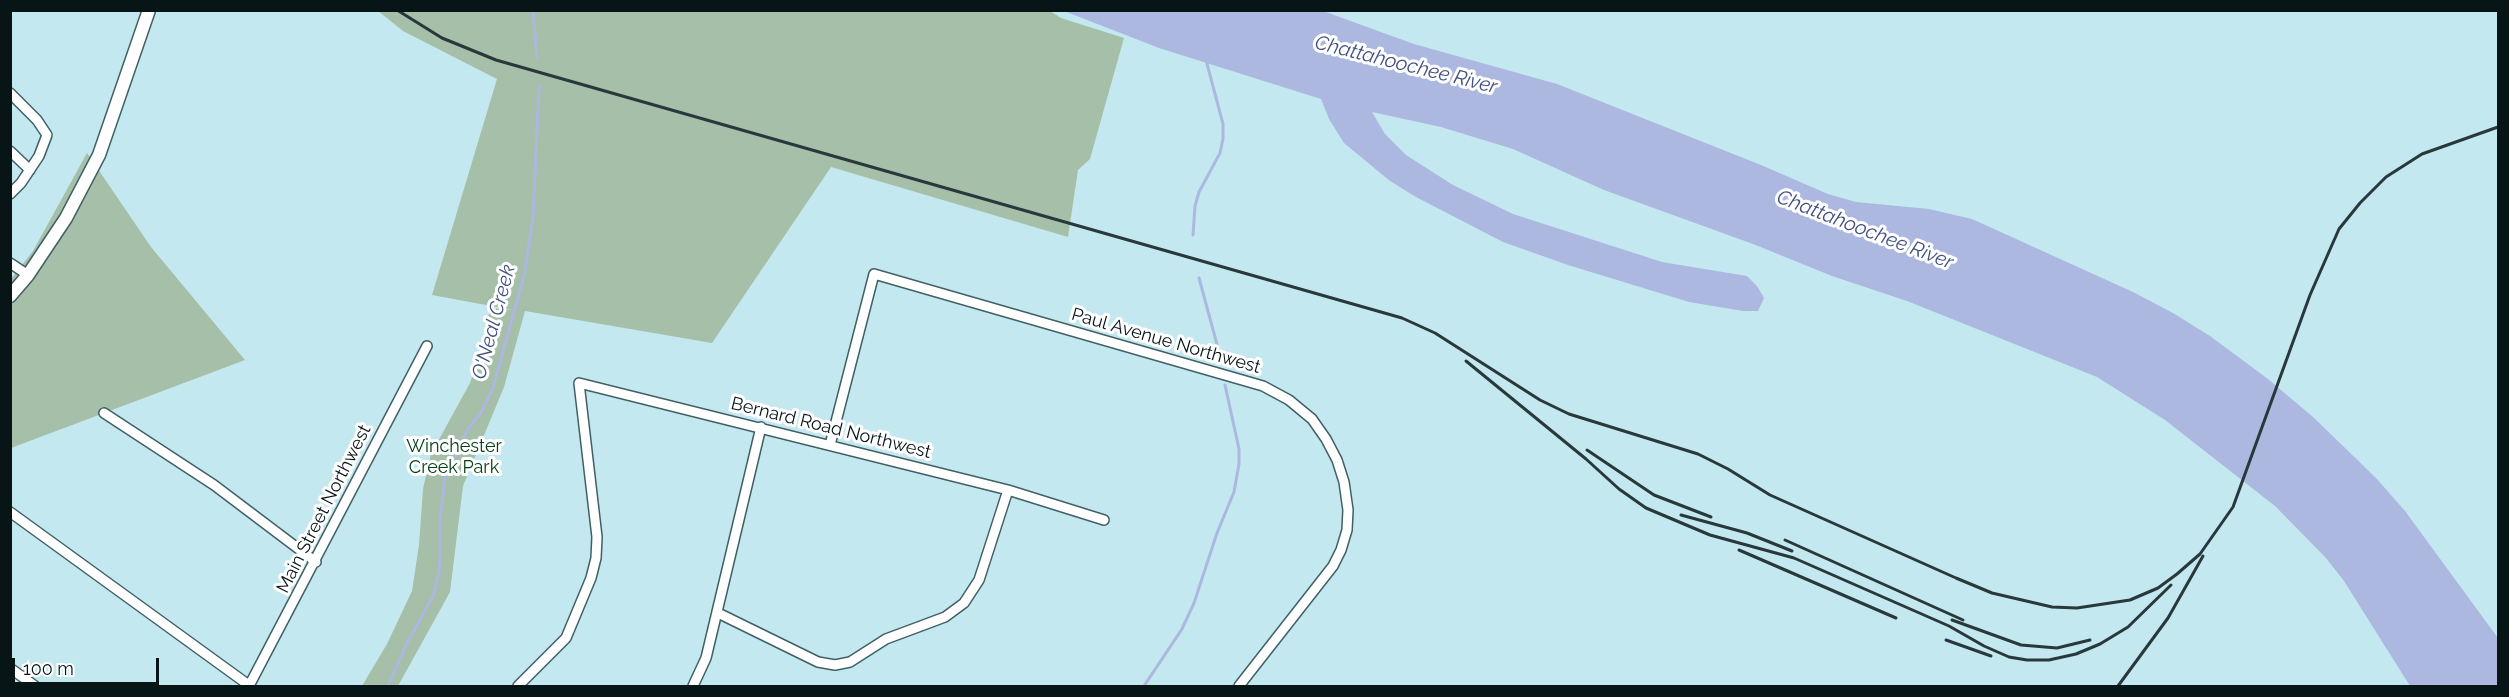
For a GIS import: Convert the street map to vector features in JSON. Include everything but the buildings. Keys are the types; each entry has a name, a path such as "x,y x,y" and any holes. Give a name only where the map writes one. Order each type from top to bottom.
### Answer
{"main road":[{"path":"10,296 28,275 66,218 99,155 149,10"}],"street":[{"path":"10,93 37,120 47,135 39,156 10,194"},
{"path":"10,151 30,170"},
{"path":"10,263 28,275"},
{"name":"Paul Avenue Northwest","path":"830,445 874,273 1263,386 1289,400 1312,419 1337,460 1344,482 1348,510 1347,531 1333,566 1239,687"},
{"name":"Main Street Northwest","path":"250,686 427,346"},
{"name":"Bernard Road Northwest","path":"518,687 566,638 591,578 596,558 597,537 579,383 1008,490 1104,520"},
{"path":"104,413 214,485 316,562"},
{"path":"693,687 706,658 718,613 761,427"},
{"path":"718,613 818,662 835,665 850,662 886,639 945,618 964,603 979,580 1008,490"},
{"path":"10,512 250,686"},
{"path":"10,668 35,687"}],"green space":[{"name":"Winchester Creek Park","path":"378,11 1050,11 1061,18 1124,38 1090,159 1078,170 1068,237 831,167 712,343 525,311 504,387 463,486 450,592 398,686 362,686 387,644 412,591 419,545 423,489 431,454 470,383 483,346 490,308 513,310 432,295 497,79 403,31"},
{"path":"87,153 151,247 245,360 11,448 11,279 33,251"}],"water":[{"name":"Chattahoochee River","path":"1064,11 1323,11 1414,44 1557,84 1828,194 1856,202 1929,209 1972,219 2133,292 2210,336 2268,379 2313,417 2376,478 2405,511 2498,638 2498,686 2410,686 2344,581 2326,558 2275,506 2165,420 2097,377 1907,301 1832,276 1753,244 1604,190 1513,149 1441,127 1372,112 1385,134 1406,155 1453,185 1513,214 1662,262 1747,276 1764,298 1758,311 1743,311 1689,302 1568,265 1503,242 1390,181 1344,143 1329,119 1321,99 1159,48"}],"waterway":[{"path":"533,10 537,57"},
{"path":"1193,235 1195,206 1199,192 1220,153 1223,139 1223,124 1206,60"},
{"name":"O'Neal Creek","path":"388,686 406,645 434,594 440,565 440,521 445,478 456,451 470,426 480,414 493,388 524,276 533,218 539,86"},
{"path":"1199,278 1222,363"},
{"path":"1144,686 1182,629 1194,603 1217,533 1234,492 1239,449 1225,385"}],"railway":[{"path":"397,10 442,38 496,60 1402,318 1435,333 1540,400 1569,414 1698,454 1728,469 1770,495 1956,578 1992,593 2052,607 2077,608 2130,600 2158,588 2200,554 2233,507 2310,295 2339,229 2360,203 2386,177 2422,154 2498,127"},
{"path":"1466,361 1586,459 1619,489 1646,508 1710,535 1794,558 1949,626 2009,657 2049,660 2076,654 2100,644 2128,627 2171,585"},
{"path":"1587,450 1654,495 1711,517"},
{"path":"1681,515 1747,533 1792,551"},
{"path":"1785,540 1963,620"},
{"path":"1739,550 1896,618"},
{"path":"2118,686 2168,618 2203,556"},
{"path":"1952,620 2021,645 2057,648 2090,640"},
{"path":"1946,640 1991,656"}]}
